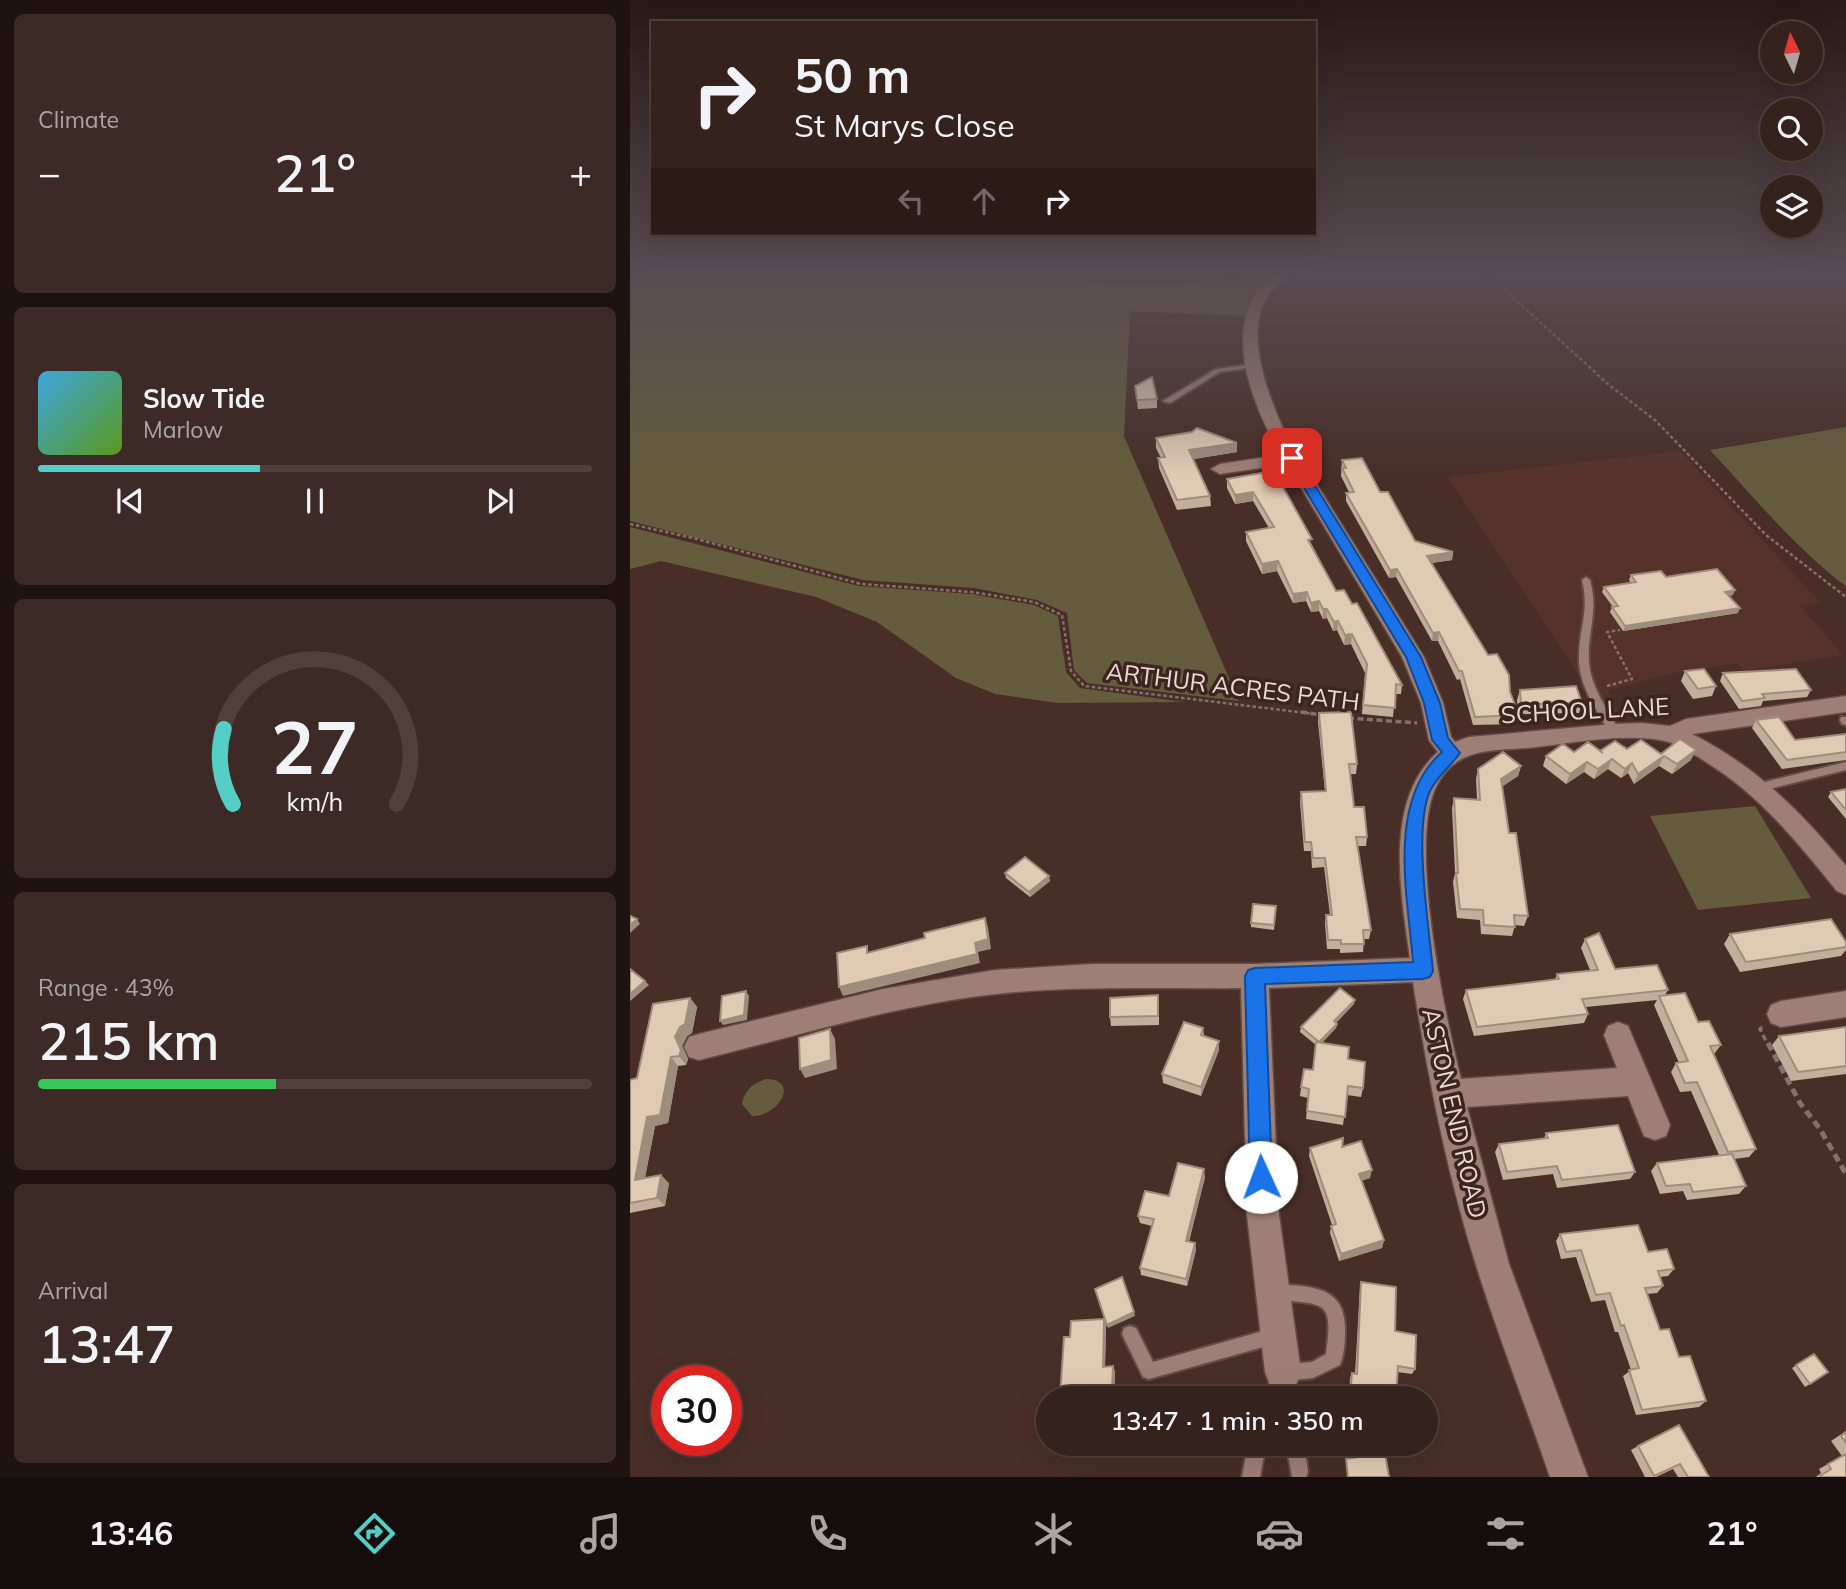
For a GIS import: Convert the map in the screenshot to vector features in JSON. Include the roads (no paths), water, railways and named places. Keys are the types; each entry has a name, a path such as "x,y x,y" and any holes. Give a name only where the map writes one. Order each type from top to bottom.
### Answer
{"street":[{"path":"1252,338 1253,366 1265,409 1413,657 1428,692 1440,740 1452,753"},
{"path":"1220,469 1292,458"},
{"name":"SCHOOL LANE","path":"1452,753 1462,747 1490,741 1642,731 1674,735 1686,727 1846,715"},
{"path":"1674,735 1725,761 1761,787 1783,808 1846,884"},
{"name":"ASTON END ROAD","path":"1452,753 1441,762 1423,789 1416,807 1414,865 1423,971 1449,1094 1483,1233 1569,1477"},
{"path":"699,1047 921,994 997,982 1091,977 1423,971"},
{"path":"1255,976 1263,1215 1278,1335 1280,1386"},
{"path":"1781,1014 1846,1004"},
{"path":"1618,1035 1655,1125"},
{"path":"1449,1094 1637,1081"}],"lane":[{"path":"1167,401 1218,370 1253,366"},
{"path":"1586,580 1592,612 1584,660 1586,673 1615,732"},
{"path":"1761,787 1846,766"},
{"path":"1273,1292 1320,1296 1331,1301 1338,1314 1334,1359 1287,1386"},
{"path":"1130,1334 1149,1371 1278,1335"},
{"path":"1251,1477 1255,1456"},
{"path":"1296,1456 1299,1472"}]}
